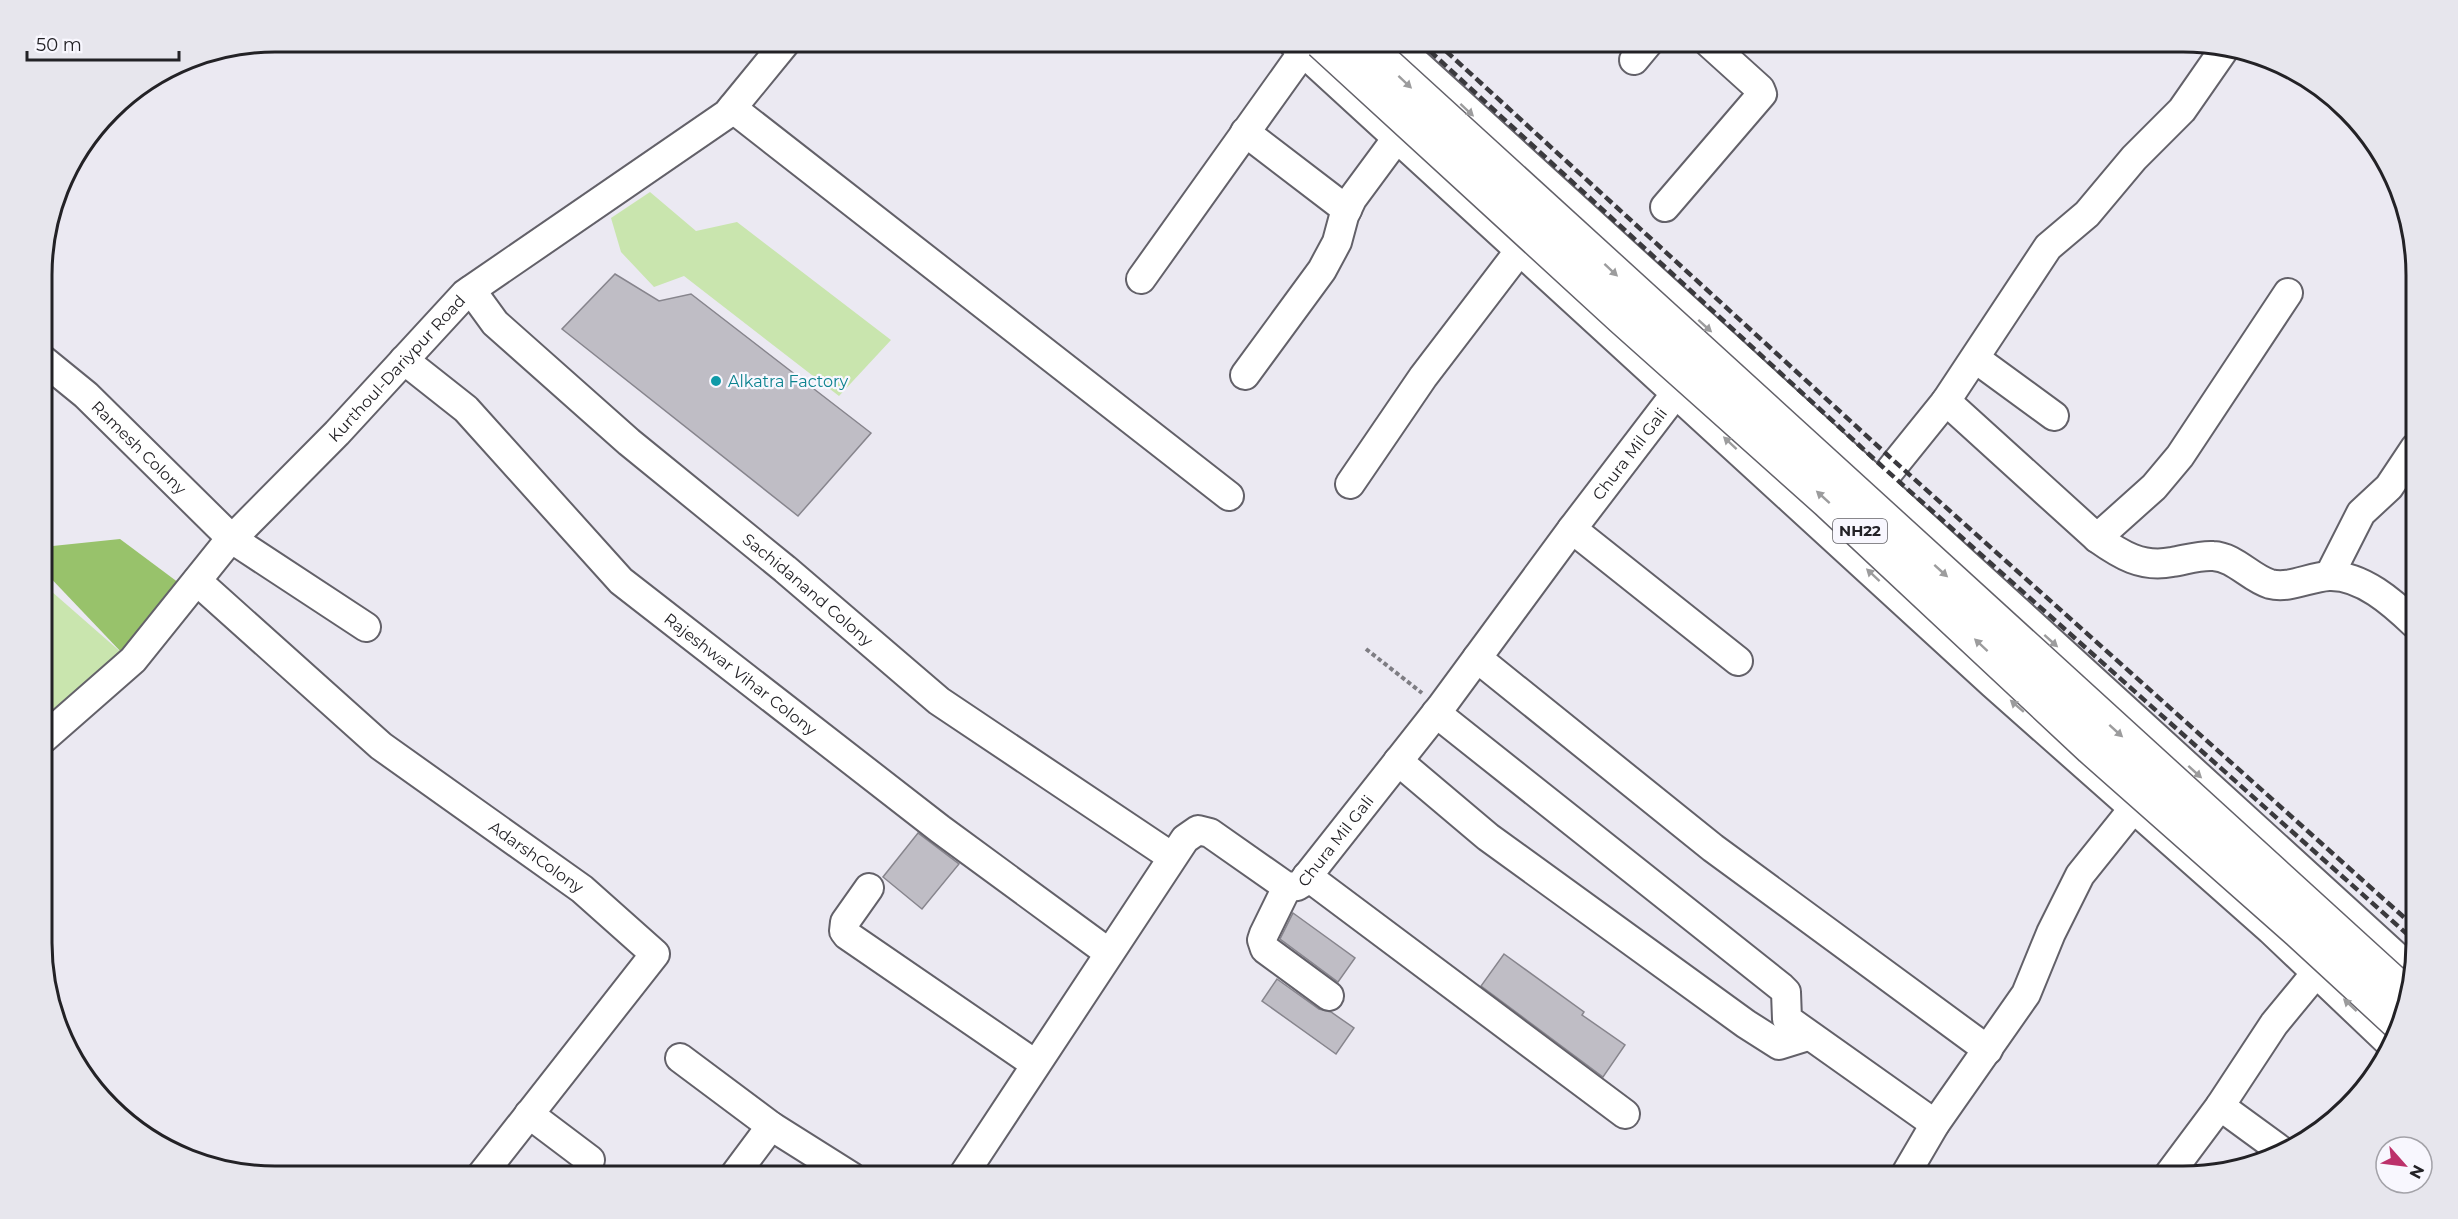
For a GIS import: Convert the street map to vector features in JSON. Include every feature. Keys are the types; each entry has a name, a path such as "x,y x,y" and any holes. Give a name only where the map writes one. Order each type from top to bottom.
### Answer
{"highway":[{"name":"NH22","path":"1313,52 1614,310 1828,502 2091,748 2393,1018"},
{"name":"NH22","path":"1373,52 2401,989"}],"street":[{"name":"Kurthoul-Dariypur Road","path":"52,731 133,660 232,539 337,433 471,290 732,108 778,52"},
{"path":"1141,279 1300,52"},
{"path":"1312,52 1397,138 2052,737 2316,973 2385,1038"},
{"path":"1405,52 2405,964"},
{"path":"1665,207 1762,94 1760,89 1719,52"},
{"path":"1879,484 1946,401 2048,247 2087,214 2134,158 2182,110 2220,56"},
{"path":"732,108 1229,496"},
{"path":"1245,132 1347,210"},
{"path":"1245,375 1330,257 1347,210 1360,185 1397,138"},
{"path":"1350,484 1423,377 1520,250"},
{"name":"Sachidanand Colony","path":"471,290 495,323 621,434 785,569 939,701 1172,857"},
{"path":"2097,538 2154,487 2180,456 2288,293"},
{"path":"1628,349 1676,300"},
{"path":"1976,358 2054,416"},
{"name":"Rajeshwar Vihar Colony","path":"404,360 466,409 621,581 940,829 1109,953"},
{"name":"Ramesh Colony","path":"52,367 86,395 232,539 366,627"},
{"name":"Chura Mil Gali","path":"969,1166 1172,857 1192,832 1203,830 1297,881 1438,710 1676,393"},
{"path":"1946,401 2097,538 2119,553 2147,564 2164,564 2205,556 2220,557 2265,582 2280,585 2329,576 2364,585 2406,616"},
{"path":"2329,576 2361,513 2390,487 2406,462"},
{"path":"1572,529 1738,661"},
{"name":"AdarshColony","path":"196,581 381,746 582,890 655,954 489,1166"},
{"path":"1477,658 1713,848 1988,1050"},
{"path":"2052,737 2100,685"},
{"path":"1438,710 1786,992 1787,1019 1935,1124"},
{"path":"1398,761 1488,837 1746,1024 1779,1044 1808,1036"},
{"path":"1910,1166 1935,1124 2026,994 2051,933 2080,875 2133,809"},
{"path":"1329,996 1265,949 1263,945 1264,934 1297,881 1625,1114"},
{"path":"869,888 845,922 844,931 847,935 1035,1064"},
{"path":"2175,1166 2220,1106 2274,1024 2316,973"},
{"path":"680,1058 771,1126 835,1166"},
{"path":"2220,1106 2276,1147"},
{"path":"530,1114 590,1160"},
{"path":"741,1166 771,1126"}],"path":[{"path":"1366,649 1438,710"}],"green space":[{"path":"650,192 696,231 737,222 891,340 839,396 684,276 654,287 621,252 611,218"},
{"path":"120,539 179,583 123,654 52,579 52,546"},
{"path":"52,592 123,654 52,727"}],"building":[{"name":"Alkatra Factory","path":"615,274 659,301 691,294 871,433 798,516 562,329"},
{"path":"918,833 959,864 922,909 883,877"},
{"path":"1293,913 1355,958 1338,982 1280,939"},
{"path":"1504,954 1584,1012 1582,1015 1625,1045 1603,1077 1481,986"},
{"path":"1277,979 1319,1009 1331,1012 1354,1028 1336,1054 1262,1001"}],"railway":[{"path":"1431,52 1885,469 2406,933"},
{"path":"1447,52 1893,460 2406,919"}],"place":[{"name":"Alkatra Factory","path":"716,381"}]}
